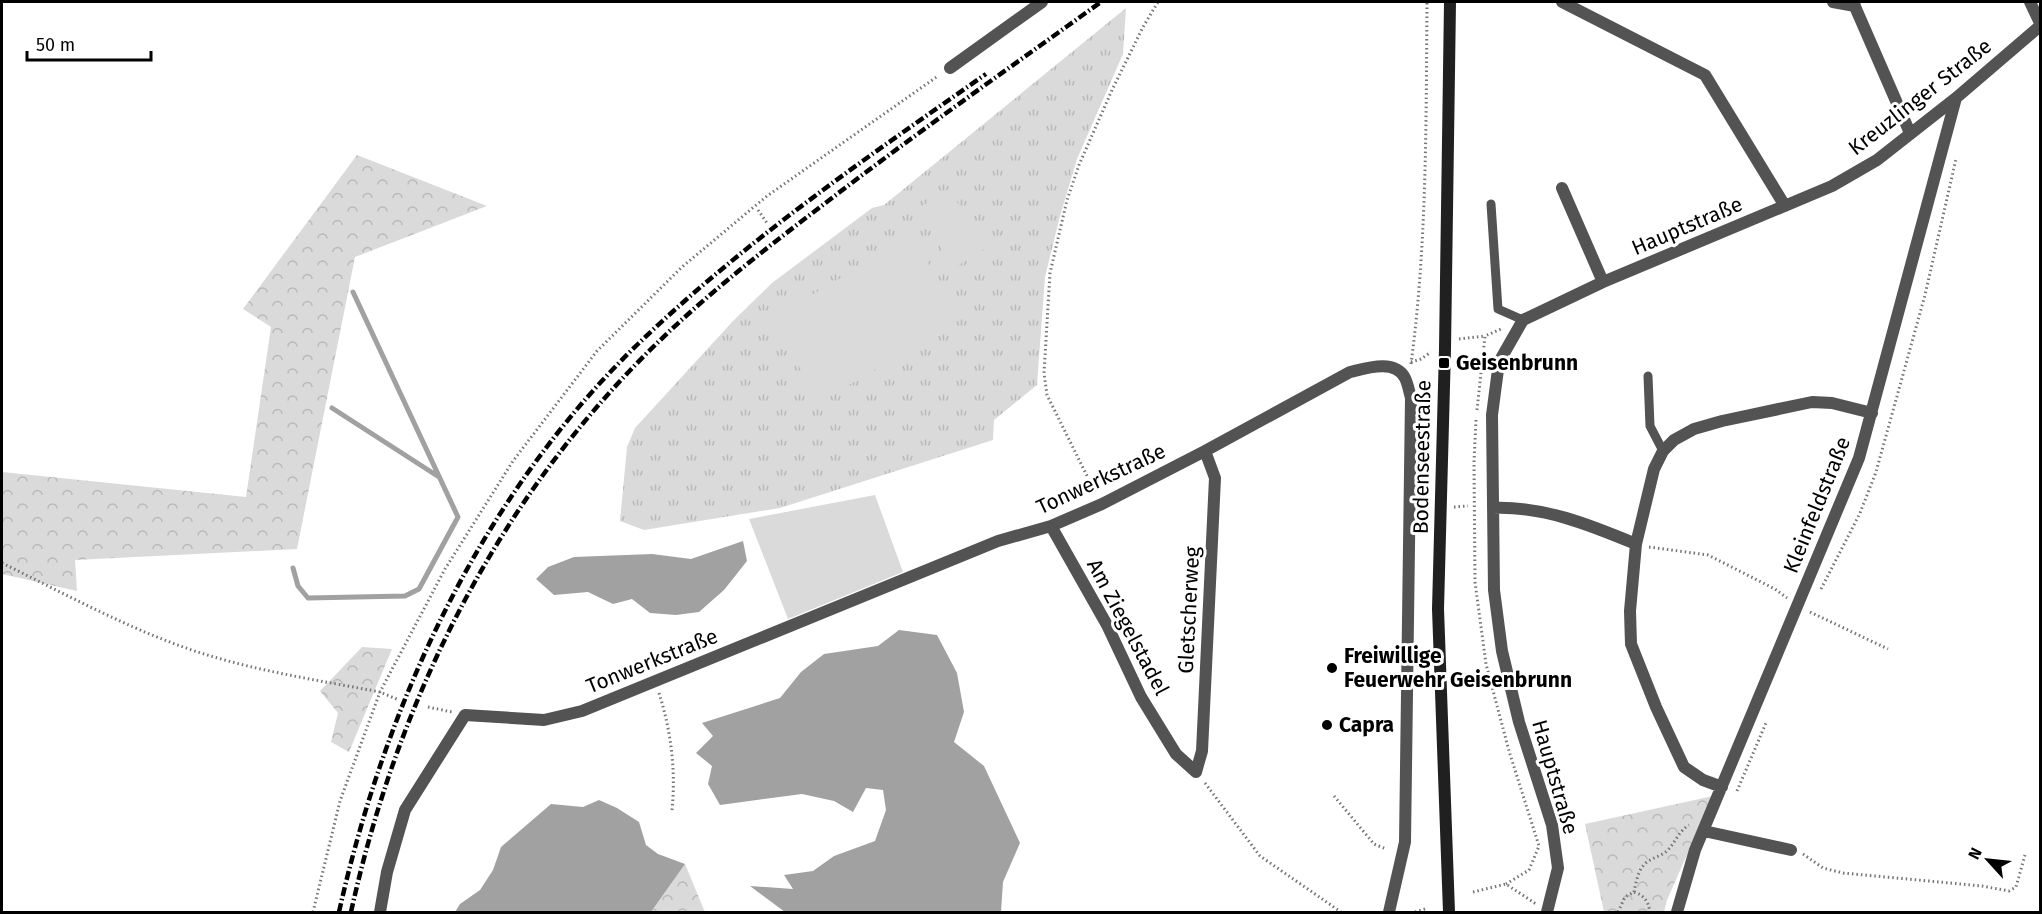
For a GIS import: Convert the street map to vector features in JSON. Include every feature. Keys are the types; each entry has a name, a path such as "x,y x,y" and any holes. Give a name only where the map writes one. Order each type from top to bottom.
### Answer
{"main road":[{"name":"Bodenseestraße","path":"1449,2 1445,349 1438,609 1449,912"}],"street":[{"path":"950,68 1042,2"},
{"path":"1562,2 1705,75 1785,206"},
{"path":"1833,2 1854,4 1910,133"},
{"path":"2030,2 2040,25"},
{"name":"Kreuzlinger Straße","path":"1785,206 1832,186 1877,160 1956,98 2040,25"},
{"name":"Kleinfeldstraße","path":"1677,912 1695,850 1859,458 1956,98"},
{"path":"1562,188 1603,282"},
{"name":"Hauptstraße","path":"1547,912 1558,868 1552,825 1519,722 1502,651 1494,590 1492,415 1498,362 1523,320 1603,282 1785,206"},
{"name":"Tonwerkstraße","path":"465,715 544,720 582,711 998,541 1051,525 1102,504 1350,372 1374,366 1392,368 1400,371 1406,380"},
{"path":"1389,912 1406,842 1411,398 1406,380"},
{"path":"1722,787 1703,780 1684,767 1656,707 1631,644 1630,611 1636,544 1654,469 1663,451 1674,440 1694,429 1812,402 1832,403 1872,413"},
{"name":"Gletscherweg","path":"1196,772 1202,752 1215,478 1205,451"},
{"path":"1493,508 1518,507 1580,521 1636,544"},
{"name":"Am Ziegelstadel","path":"1051,525 1107,624 1141,697 1176,754 1196,772"},
{"path":"380,912 387,872 405,810 465,715"},
{"path":"1705,828 1791,850"}],"lane":[{"path":"1491,204 1498,309 1523,320"},
{"path":"1648,376 1650,426 1663,451"}],"path":[{"path":"1102,504 1047,395 1044,373 1050,273 1070,191 1095,126 1143,27 1158,2"},
{"path":"1406,380 1411,362 1420,284 1424,202 1427,2"},
{"path":"313,912 340,801 380,692 445,569 513,461 597,351 682,267 767,196 950,68"},
{"path":"758,210 767,223"},
{"path":"1457,339 1485,336"},
{"path":"1411,362 1431,352 1445,349"},
{"path":"1454,507 1468,507"},
{"path":"1636,544 1708,555 1775,589 1797,607"},
{"path":"2,563 111,617 177,645 246,666 380,692 399,700"},
{"path":"1810,612 1888,649"},
{"path":"655,681 668,721 672,745 674,790 672,810"},
{"path":"428,707 465,715"},
{"path":"1196,772 1260,855 1341,912"},
{"path":"1334,796 1374,844 1386,849"},
{"path":"1634,892 1641,869 1647,862 1667,850 1682,829 1692,823 1705,828"},
{"path":"1791,850 1807,855 1823,868 1843,873 1982,886 2009,891 2016,887 2025,855"},
{"path":"1473,892 1506,884 1547,912"},
{"path":"1618,912 1625,897 1634,892 1642,895 1649,903 1650,912"},
{"path":"1415,912 1428,908"}],"green space":[{"path":"1126,8 1123,54 1077,159 1045,277 1037,385 994,420 993,440 780,508 644,530 620,521 627,447 635,428 733,321 772,283 872,208 884,205"},
{"path":"357,155 487,206 355,257 297,549 75,560 77,591 2,574 2,472 246,497 271,327 243,309"},
{"path":"949,189 986,248 954,268 917,209"},
{"path":"912,236 961,319 820,402 771,319"},
{"path":"875,495 903,572 788,619 749,519"},
{"path":"362,647 392,649 349,752 331,742 338,713 320,691"},
{"path":"1713,796 1667,900 1664,912 1604,912 1585,824"},
{"path":"685,864 705,912 651,912"}],"shaded area":[{"path":"743,541 747,561 724,590 699,612 676,615 650,613 632,599 613,604 588,592 554,595 536,579 548,567 574,557 652,554 691,559"},
{"path":"899,630 937,635 957,673 964,712 954,742 984,766 1020,843 1003,882 1001,912 785,912 750,886 793,889 784,875 813,871 834,856 875,841 886,810 883,790 866,788 853,812 834,801 802,794 720,805 708,784 712,766 696,753 713,736 702,723 780,698 801,672 824,654 878,646"},
{"path":"599,800 639,822 646,845 658,854 685,864 651,912 455,912 460,904 480,890 493,870 501,847 551,804 583,807"}],"waterway":[{"path":"293,568 298,586 308,598 405,596 419,589 458,517 353,292"},
{"path":"332,408 439,477"}],"railway":[{"path":"351,912 371,834 395,758 425,684 459,612 498,542 543,476 592,412 667,334 750,262 885,158 1101,2"},
{"path":"339,912 359,833 384,756 413,679 448,605 487,534 532,466 583,402 639,343 679,306 807,202 986,74"}],"place":[{"name":"Geisenbrunn","path":"1444,363"},
{"name":"Freiwillige Feuerwehr Geisenbrunn","path":"1332,668"},
{"name":"Capra","path":"1327,725"}]}
